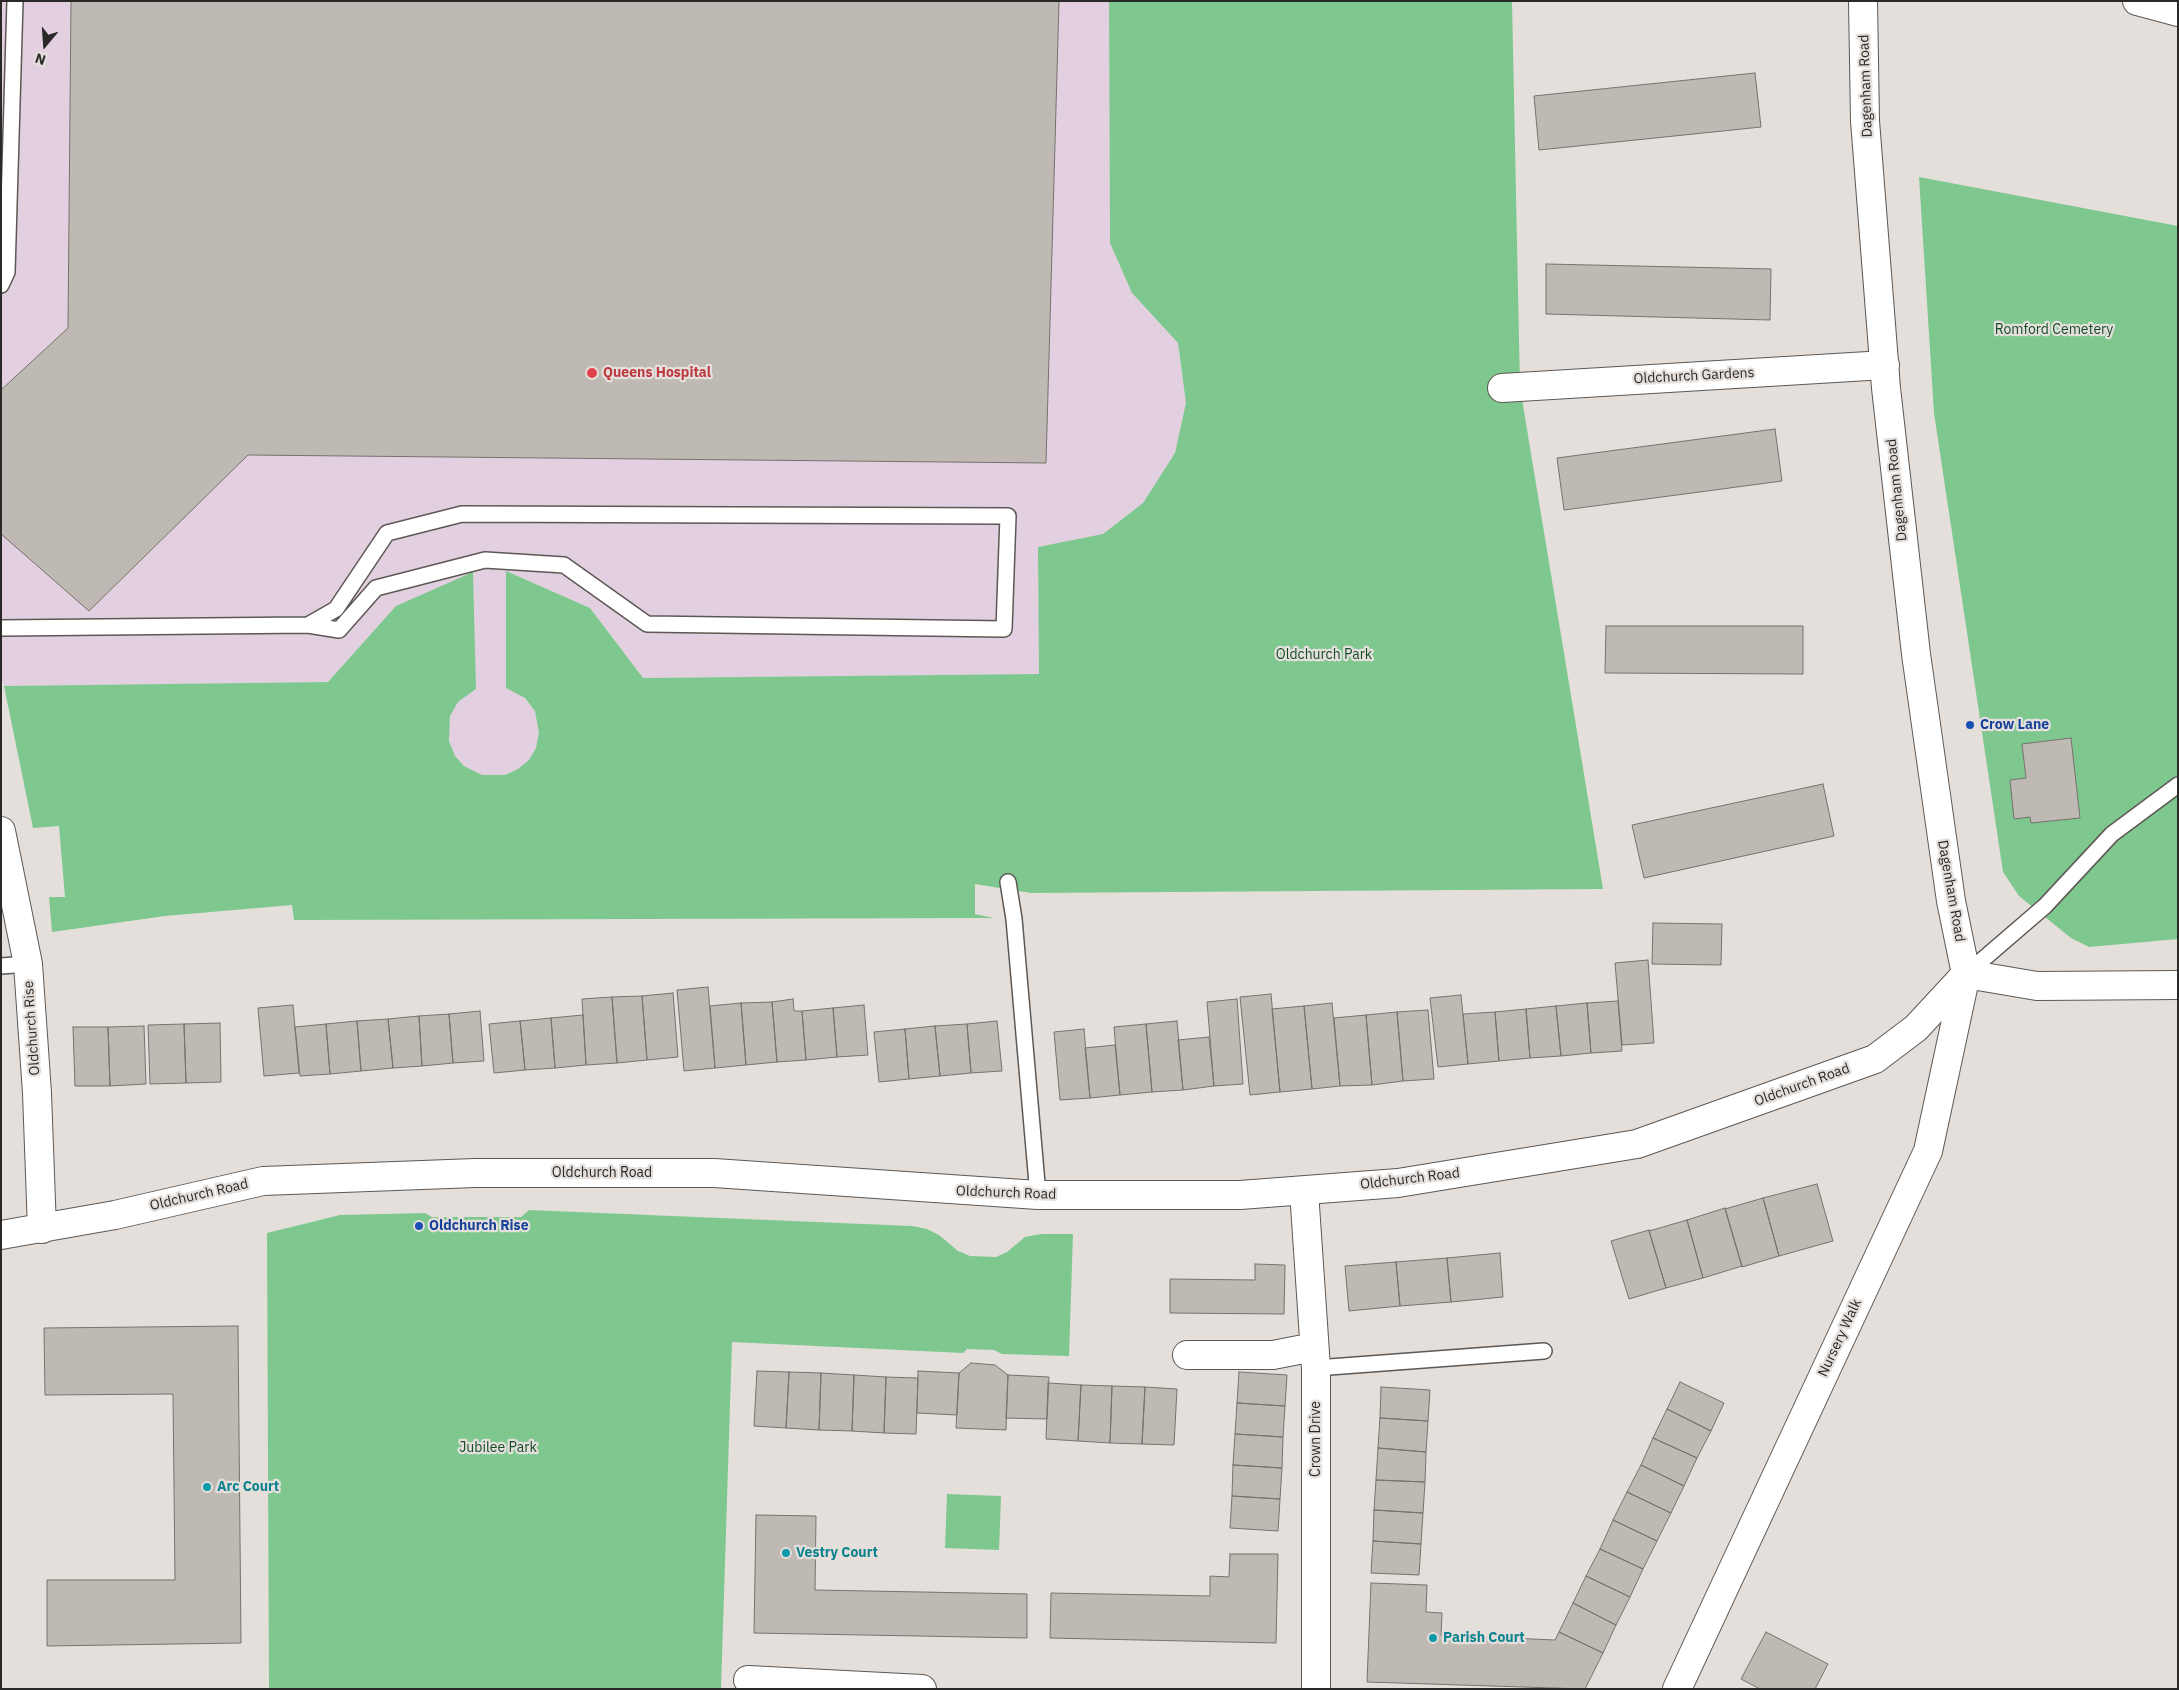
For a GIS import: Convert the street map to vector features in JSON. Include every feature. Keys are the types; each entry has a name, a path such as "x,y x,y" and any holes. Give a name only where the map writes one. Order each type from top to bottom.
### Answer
{"street":[{"name":"Dagenham Road","path":"1863,1 1866,121 1885,365 1916,654 1951,901 1966,974"},
{"path":"2137,1 2178,12"},
{"name":"Oldchurch Gardens","path":"1502,388 1885,365"},
{"name":"Oldchurch Rise","path":"1,831 14,965 37,1092 42,1229"},
{"path":"1966,974 2037,986 2178,984"},
{"name":"Oldchurch Road","path":"1,1235 115,1215 263,1181 456,1173 714,1173 1038,1195 1240,1195 1398,1183 1637,1144 1874,1059 1916,1028 1966,974"},
{"name":"Nursery Walk","path":"1677,1689 1928,1151 1966,974"},
{"name":"Crown Drive","path":"1304,1190 1315,1357 1316,1689"},
{"path":"1186,1356 1272,1355 1315,1357"},
{"path":"748,1680 922,1689"}],"lane":[{"path":"1,285 7,272 16,1"},
{"path":"1,628 308,625 339,630 376,588 485,560 564,565 648,624 1004,629 1008,516 462,514 387,533 336,609 308,625"},
{"path":"1966,974 2045,906 2112,834 2178,785"},
{"path":"1008,882 1014,919 1038,1195"},
{"path":"1315,1357 1544,1350"}],"shaded area":[{"name":"Queens Hospital","path":"1,1 1109,1 1110,243 1132,293 1178,343 1186,403 1175,453 1143,503 1103,534 1038,547 1040,674 643,678 590,608 506,571 506,688 525,698 535,711 539,733 536,748 529,760 518,769 505,775 482,775 464,766 455,756 448,735 450,716 458,702 476,689 396,606 328,682 4,686 1,679"}],"green space":[{"name":"Oldchurch Park","path":"1109,1 1512,1 1520,387 1603,889 1031,893 975,884 975,914 994,918 294,920 292,905 165,916 52,932 49,897 65,897 59,826 33,828 4,686 328,682 396,606 473,572 476,689 458,702 450,716 449,741 455,756 464,766 482,775 505,775 518,769 529,760 536,748 539,733 535,711 525,698 506,688 506,571 590,608 643,678 1039,674 1038,547 1103,534 1143,503 1175,453 1186,403 1178,343 1132,293 1110,243"},
{"name":"Romford Cemetery","path":"1919,177 2178,226 2178,939 2089,947 2071,938 2019,896 2003,872 1934,413"},
{"name":"Jubilee Park","path":"529,1210 912,1226 927,1229 939,1235 958,1251 970,1256 996,1257 1007,1252 1025,1237 1041,1234 1073,1234 1069,1356 1002,1354 994,1350 967,1349 963,1353 732,1342 721,1689 269,1689 267,1233 340,1215 425,1213 432,1217 521,1217"},
{"path":"947,1494 1001,1496 999,1550 945,1548"}],"building":[{"name":"Queens Hospital","path":"71,1 1059,1 1046,463 248,455 89,611 1,534 1,390 68,328"},
{"path":"1755,73 1761,127 1539,150 1534,96"},
{"path":"1546,264 1771,269 1770,320 1546,314"},
{"path":"1775,429 1782,481 1564,510 1557,458"},
{"path":"1606,626 1803,626 1803,674 1605,673"},
{"path":"2071,738 2080,818 2031,823 2030,817 2014,819 2010,780 2026,778 2022,744"},
{"path":"1823,784 1834,836 1644,878 1632,825"},
{"path":"1653,923 1722,924 1721,965 1652,964"},
{"path":"1648,960 1654,1043 1622,1045 1615,963"},
{"path":"708,987 715,1068 684,1071 677,990"},
{"path":"673,993 678,1057 647,1060 642,996"},
{"path":"1271,994 1280,1092 1250,1095 1240,997"},
{"path":"1461,995 1468,1064 1438,1067 1430,998"},
{"path":"642,996 647,1060 617,1063 612,997"},
{"path":"612,997 617,1063 586,1065 582,999"},
{"path":"793,999 794,1011 802,1011 806,1060 777,1062 772,1002"},
{"path":"1237,999 1243,1084 1214,1086 1207,1002"},
{"path":"1618,1001 1622,1051 1591,1053 1587,1003"},
{"path":"772,1002 777,1062 746,1065 741,1003"},
{"path":"741,1003 746,1065 715,1068 710,1006"},
{"path":"1332,1003 1340,1086 1312,1089 1304,1006"},
{"path":"1587,1003 1591,1053 1561,1056 1556,1006"},
{"path":"293,1005 299,1073 264,1076 258,1008"},
{"path":"864,1005 868,1055 837,1057 833,1008"},
{"path":"1304,1006 1312,1089 1280,1092 1272,1009"},
{"path":"1556,1006 1561,1056 1530,1058 1526,1009"},
{"path":"833,1008 837,1057 806,1060 802,1011"},
{"path":"1526,1009 1530,1058 1499,1061 1495,1012"},
{"path":"1428,1010 1434,1079 1403,1081 1397,1012"},
{"path":"480,1011 484,1061 453,1063 449,1014"},
{"path":"1397,1012 1403,1081 1372,1085 1366,1015"},
{"path":"1495,1012 1499,1061 1468,1064 1463,1014"},
{"path":"449,1014 453,1063 422,1066 419,1016"},
{"path":"583,1015 586,1065 555,1068 551,1018"},
{"path":"1366,1015 1372,1085 1340,1086 1334,1018"},
{"path":"419,1016 422,1066 393,1068 388,1019"},
{"path":"551,1018 555,1068 525,1070 520,1021"},
{"path":"388,1019 393,1068 361,1071 357,1021"},
{"path":"357,1021 361,1071 330,1074 326,1024"},
{"path":"520,1021 525,1070 494,1073 489,1024"},
{"path":"997,1021 1002,1071 971,1073 967,1024"},
{"path":"1177,1021 1183,1090 1152,1092 1146,1024"},
{"path":"220,1023 221,1082 186,1083 184,1024"},
{"path":"184,1024 186,1083 150,1084 148,1025"},
{"path":"326,1024 330,1074 300,1076 295,1027"},
{"path":"967,1024 971,1073 940,1076 935,1026"},
{"path":"1146,1024 1152,1092 1120,1095 1114,1027"},
{"path":"144,1026 146,1084 110,1086 108,1027"},
{"path":"935,1026 940,1076 909,1079 905,1029"},
{"path":"73,1027 108,1027 110,1086 75,1086"},
{"path":"905,1029 909,1079 879,1082 874,1032"},
{"path":"1084,1029 1090,1098 1060,1100 1054,1032"},
{"path":"1209,1037 1214,1086 1183,1090 1178,1040"},
{"path":"1115,1045 1120,1095 1090,1098 1085,1048"},
{"path":"1817,1184 1833,1241 1779,1256 1763,1198"},
{"path":"1763,1198 1779,1256 1742,1267 1725,1209"},
{"path":"1725,1208 1742,1266 1703,1278 1687,1220"},
{"path":"1687,1220 1703,1278 1666,1288 1649,1231"},
{"path":"1649,1230 1666,1288 1629,1299 1611,1241"},
{"path":"1500,1253 1503,1297 1451,1302 1447,1258"},
{"path":"1447,1258 1451,1302 1400,1306 1396,1262"},
{"path":"1396,1262 1400,1306 1349,1311 1345,1266"},
{"path":"1255,1264 1285,1265 1284,1314 1170,1313 1170,1279 1255,1280"},
{"name":"Arc Court","path":"238,1326 241,1643 47,1646 47,1580 175,1580 173,1394 45,1395 44,1328"},
{"path":"971,1363 995,1365 1008,1375 1006,1430 956,1428 959,1373"},
{"path":"757,1371 789,1372 786,1428 754,1426"},
{"path":"918,1371 959,1373 957,1415 917,1413"},
{"path":"789,1372 821,1373 819,1430 786,1428"},
{"path":"1239,1372 1287,1375 1285,1406 1237,1403"},
{"path":"821,1373 854,1375 852,1431 819,1430"},
{"path":"854,1375 886,1377 884,1433 852,1431"},
{"path":"1008,1375 1049,1377 1047,1419 1006,1418"},
{"path":"886,1377 918,1378 916,1434 884,1433"},
{"path":"1680,1382 1724,1403 1711,1431 1667,1409"},
{"path":"1048,1383 1081,1385 1078,1441 1046,1439"},
{"path":"1081,1385 1112,1386 1110,1443 1078,1441"},
{"path":"1112,1386 1145,1387 1142,1444 1110,1443"},
{"path":"1145,1387 1177,1389 1174,1445 1142,1444"},
{"path":"1381,1387 1430,1390 1428,1421 1380,1418"},
{"path":"1237,1403 1285,1406 1283,1437 1235,1434"},
{"path":"1667,1409 1711,1431 1697,1458 1653,1438"},
{"path":"1380,1418 1428,1421 1426,1452 1378,1448"},
{"path":"1235,1434 1283,1437 1282,1468 1233,1465"},
{"path":"1653,1438 1697,1458 1684,1486 1641,1465"},
{"path":"1378,1448 1426,1452 1425,1482 1376,1480"},
{"path":"1233,1465 1282,1468 1280,1499 1232,1496"},
{"path":"1641,1465 1684,1486 1671,1513 1627,1492"},
{"path":"1376,1480 1425,1482 1423,1513 1374,1510"},
{"path":"1627,1492 1671,1513 1657,1541 1613,1520"},
{"path":"1232,1496 1280,1499 1278,1531 1230,1528"},
{"path":"1374,1510 1423,1513 1421,1544 1373,1541"},
{"name":"Vestry Court","path":"756,1515 816,1516 815,1590 1027,1594 1027,1638 754,1633"},
{"path":"1613,1520 1657,1541 1643,1569 1600,1549"},
{"path":"1373,1541 1421,1544 1419,1575 1371,1573"},
{"path":"1600,1549 1643,1569 1630,1597 1586,1576"},
{"path":"1230,1554 1278,1554 1276,1643 1050,1638 1051,1593 1210,1596 1210,1576 1229,1577"},
{"path":"1586,1576 1630,1597 1616,1625 1573,1603"},
{"name":"Parish Court","path":"1371,1583 1427,1585 1426,1612 1442,1613 1441,1635 1555,1640 1559,1632 1603,1653 1585,1689 1367,1682"},
{"path":"1573,1603 1616,1625 1603,1653 1559,1632"},
{"path":"1766,1632 1828,1664 1815,1689 1760,1689 1741,1679"}],"place":[{"name":"Queens Hospital","path":"592,373"},
{"name":"Crow Lane","path":"1970,725"},
{"name":"Oldchurch Rise","path":"419,1226"},
{"name":"Arc Court","path":"207,1487"},
{"name":"Vestry Court","path":"786,1553"},
{"name":"Parish Court","path":"1433,1638"}]}
